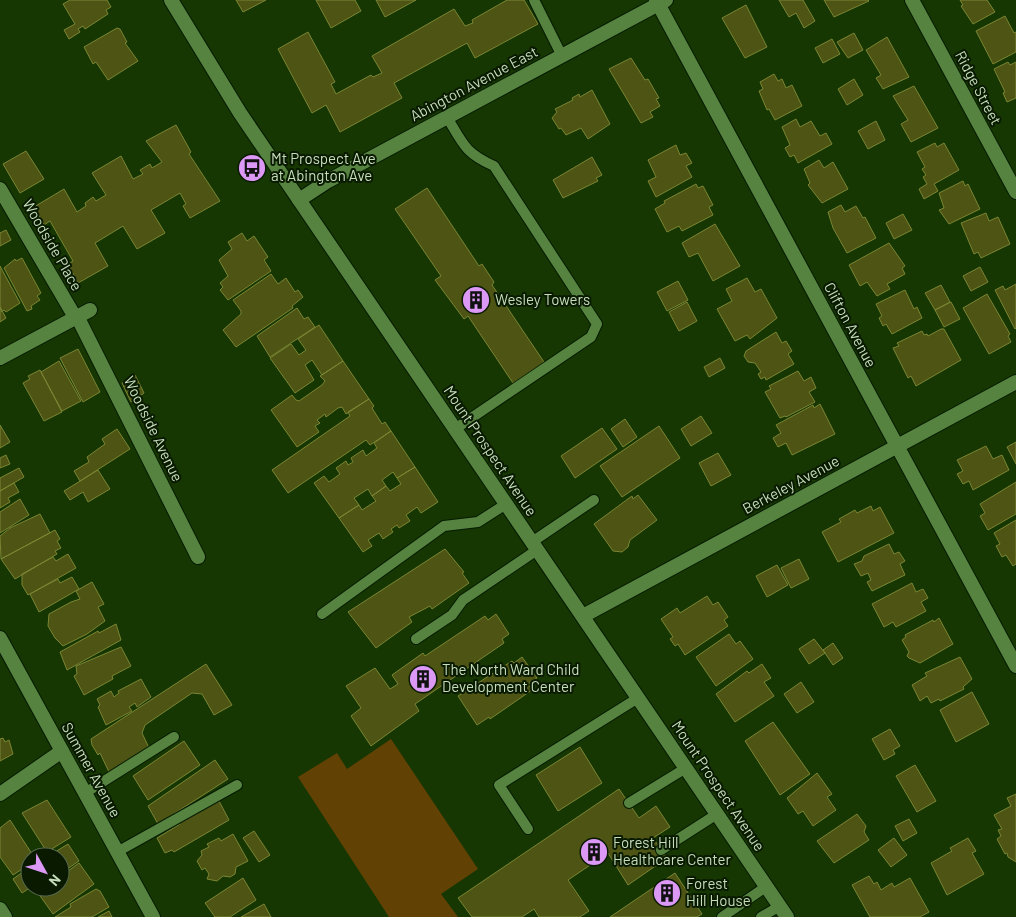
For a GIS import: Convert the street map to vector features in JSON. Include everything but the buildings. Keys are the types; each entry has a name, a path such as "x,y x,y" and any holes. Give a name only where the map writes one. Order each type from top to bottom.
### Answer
{"street":[{"name":"Mount Prospect Avenue","path":"172,0 235,106 784,912"},
{"name":"Ridge Street","path":"912,0 1016,192"},
{"name":"Abington Avenue East","path":"299,200 328,181 562,56 660,1"},
{"name":"Clifton Avenue","path":"660,1 1016,666"},
{"name":"Woodside Place","path":"0,189 81,315"},
{"path":"0,358 81,315"},
{"name":"Woodside Avenue","path":"81,315 198,557"},
{"name":"Berkeley Avenue","path":"582,616 1016,382"},
{"name":"Summer Avenue","path":"0,638 152,917"},
{"path":"0,794 62,751"},
{"path":"0,908 6,917"}],"lane":[{"path":"534,0 562,56"},
{"path":"447,117 462,142 474,157 494,166 597,324 591,338 455,429"},
{"path":"416,639 452,615 463,600 594,500"},
{"path":"322,614 444,526 478,522 506,504"},
{"path":"528,828 499,785 638,698"},
{"path":"85,793 174,737"},
{"path":"629,803 686,768"},
{"path":"117,852 237,785"},
{"path":"661,850 717,814"},
{"path":"722,917 767,886"},
{"path":"761,917 784,912"}],"shaded area":[{"path":"391,739 478,869 441,894 458,917 389,917 298,777 337,753 347,769"}],"place":[{"name":"Mt Prospect Ave at Abington Ave","path":"252,168"},
{"name":"Wesley Towers","path":"476,300"},
{"name":"The North Ward Child Development Center","path":"423,679"},
{"name":"Forest Hill Healthcare Center","path":"594,852"},
{"name":"Forest Hill House","path":"667,893"}]}
